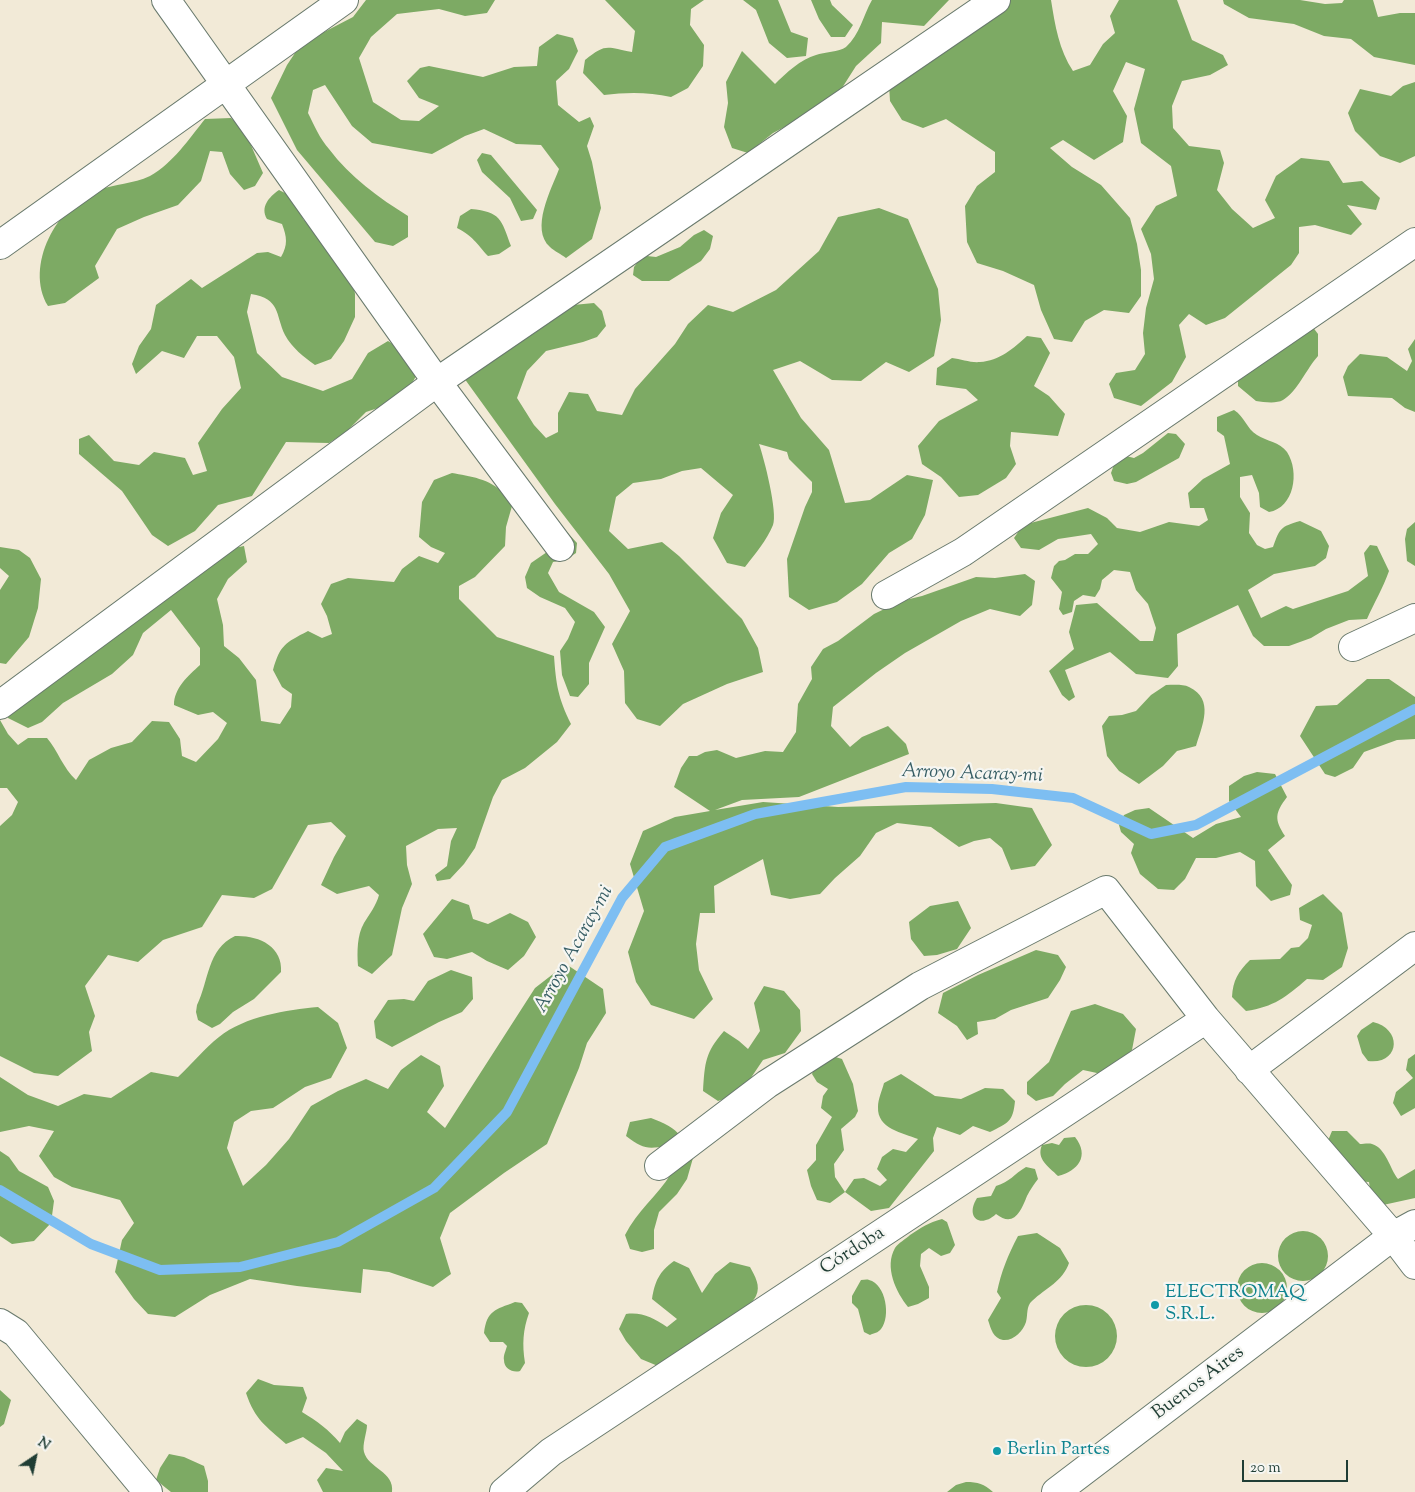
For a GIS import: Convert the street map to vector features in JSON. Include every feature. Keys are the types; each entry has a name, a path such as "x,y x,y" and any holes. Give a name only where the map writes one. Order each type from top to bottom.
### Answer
{"street":[{"path":"166,0 437,382 560,547"},
{"path":"0,245 344,0"},
{"path":"0,706 437,382 996,0"},
{"path":"886,595 963,552 1415,242"},
{"path":"1353,647 1415,618"},
{"path":"660,1166 767,1084 920,986 1106,890 1206,1019 1249,1070 1404,1230 1415,1265"},
{"path":"1249,1070 1415,946"},
{"name":"Córdoba","path":"504,1492 551,1452 1206,1019"},
{"name":"Buenos Aires","path":"1056,1492 1404,1230"},
{"path":"8,1328 148,1492"}],"green space":[{"path":"366,0 495,0 487,13 465,16 439,9 397,14 371,37 359,58 373,102 401,120 419,121 439,106 419,98 407,81 420,68 429,66 483,77 514,67 537,66 539,47 557,34 573,38 578,51 569,69 556,81 558,105 579,122 590,117 594,126 587,146 601,208 592,239 566,258 552,248 544,239 542,220 544,209 559,169 541,145 516,144 484,129 465,136 432,154 372,143 352,126 325,85 313,90 308,113 317,132 346,169 386,202 408,216 408,237 393,246 375,242 297,150 271,98 287,65 301,44 353,17"},
{"path":"605,0 704,0 691,9 690,25 704,45 703,66 688,88 671,97 638,93 604,95 583,73 585,60 602,49 611,48 632,52 635,31"},
{"path":"743,0 778,0 791,32 808,38 806,56 787,58 769,43 756,10"},
{"path":"811,0 830,0 832,5 853,25 845,37 831,37 819,19"},
{"path":"872,0 949,0 924,26 882,22 881,43 856,66 842,88 794,122 773,133 748,153 732,148 724,127 728,103 726,82 742,51 775,84 799,63 816,55 846,47 858,31"},
{"path":"1007,0 1051,0 1061,46 1073,71 1090,65 1103,44 1115,33 1110,16 1119,0 1177,0 1192,40 1223,55 1228,65 1210,75 1182,81 1172,106 1173,128 1189,146 1220,150 1224,163 1217,190 1232,209 1253,228 1275,218 1265,200 1276,176 1301,158 1329,161 1343,183 1362,181 1380,198 1376,210 1347,205 1362,224 1351,235 1315,225 1299,227 1299,253 1291,265 1225,318 1206,325 1189,314 1179,325 1186,357 1172,382 1141,406 1114,398 1109,384 1116,373 1135,370 1145,354 1143,333 1146,308 1154,279 1151,254 1141,229 1156,206 1177,196 1171,166 1141,143 1134,109 1145,69 1126,62 1113,91 1127,116 1123,142 1094,160 1063,140 1050,148 1072,167 1101,185 1130,218 1141,270 1141,296 1129,313 1104,310 1085,321 1072,342 1054,339 1041,310 1034,285 1003,271 977,263 967,242 965,206 977,186 995,172 995,152 946,119 923,128 902,120 890,101 889,85"},
{"path":"1223,0 1300,0 1325,4 1342,3 1344,0 1373,0 1378,17 1400,13 1415,13 1415,65 1374,57 1351,39 1324,36 1294,24 1249,18 1224,4"},
{"path":"1415,82 1415,156 1400,163 1380,156 1355,131 1348,113 1360,89 1391,96 1403,86"},
{"path":"231,118 244,129 263,173 255,186 244,190 230,174 222,152 210,151 201,181 178,205 117,229 95,266 99,278 65,303 48,306 42,290 40,273 42,256 58,223 70,209 83,198 98,190 144,179 158,171 180,150 205,119"},
{"path":"482,153 491,155 537,210 533,219 521,221 510,198 482,172 477,160"},
{"path":"279,190 289,195 300,206 303,219 352,276 355,294 355,317 344,341 331,359 315,365 298,352 288,340 276,308 261,296 251,294 247,312 257,353 282,377 323,391 352,379 368,353 388,341 407,353 419,371 407,392 384,406 366,412 346,432 329,443 286,442 252,496 218,505 195,531 168,546 152,535 122,491 79,454 79,439 89,435 114,461 139,465 154,452 185,458 193,475 207,471 198,443 222,409 241,388 234,357 217,336 197,336 184,358 162,351 136,374 132,364 139,346 151,329 156,305 191,279 202,288 257,253 268,252 281,257 286,245 284,229 282,224 267,219 265,215 265,206 269,199"},
{"path":"879,208 908,219 938,289 941,320 934,356 909,372 886,362 861,381 832,380 800,361 773,370 801,418 829,450 845,503 870,500 907,475 933,480 925,515 912,539 889,553 862,584 837,602 809,610 789,597 787,559 812,492 812,482 789,459 787,452 759,444 770,485 774,519 768,536 745,567 727,563 713,538 721,513 733,495 701,468 682,471 661,479 633,483 616,497 609,531 628,549 662,542 679,556 742,619 758,648 763,672 727,684 683,704 660,726 637,719 625,703 624,671 612,644 630,611 609,574 555,504 464,378 484,350 533,334 573,305 594,303 602,311 606,326 597,337 546,351 527,371 517,398 534,425 546,438 558,432 558,413 569,392 588,394 597,411 622,415 635,389 675,344 688,324 708,305 733,312 776,290 819,251 838,217"},
{"path":"471,209 488,212 499,218 511,246 499,254 488,256 471,237 457,228 460,216"},
{"path":"704,230 713,236 710,249 701,261 669,281 642,281 633,275 634,267 640,259 647,256 656,257 680,247 694,235"},
{"path":"1312,326 1318,334 1318,356 1288,396 1277,402 1256,401 1238,386 1238,372"},
{"path":"1027,336 1041,338 1050,353 1034,386 1049,396 1065,414 1058,436 1011,432 1010,446 1016,464 1006,478 978,495 959,497 941,477 922,464 918,446 939,421 978,400 966,389 936,385 937,368 952,358 977,362 994,359 1011,349"},
{"path":"1415,339 1415,412 1405,408 1392,398 1348,396 1343,377 1348,366 1360,354 1387,357 1407,371 1412,361 1408,349"},
{"path":"1234,410 1253,432 1277,444 1287,452 1293,469 1294,479 1289,497 1284,504 1269,512 1260,507 1259,493 1252,475 1240,477 1240,497 1250,513 1249,533 1257,545 1265,549 1273,547 1282,529 1300,521 1321,531 1329,546 1326,558 1315,566 1274,574 1248,590 1261,618 1286,606 1293,609 1348,591 1368,576 1364,553 1370,545 1377,546 1389,571 1367,619 1349,620 1289,646 1264,646 1253,636 1238,605 1177,634 1178,666 1168,678 1136,674 1110,652 1065,670 1075,697 1069,701 1062,695 1049,671 1074,649 1069,632 1076,605 1097,603 1140,641 1153,641 1156,628 1148,604 1136,590 1130,572 1114,570 1102,580 1100,589 1095,597 1083,595 1074,601 1072,612 1063,615 1059,609 1062,592 1051,578 1054,566 1059,561 1075,554 1088,554 1098,544 1091,534 1058,539 1039,550 1021,548 1014,538 1023,525 1088,508 1107,518 1117,528 1140,532 1169,522 1199,526 1208,520 1204,508 1190,508 1188,493 1203,479 1230,464 1224,436 1217,431 1217,417"},
{"path":"1168,433 1176,434 1185,444 1179,458 1136,482 1127,484 1114,481 1111,473 1116,459 1122,455 1134,458"},
{"path":"452,473 465,475 492,484 503,493 512,506 506,527 505,546 475,577 459,586 459,599 497,637 554,656 558,691 571,724 557,742 525,768 502,780 493,797 475,848 464,864 450,879 437,881 435,875 447,866 451,841 457,828 438,829 406,846 407,865 412,884 402,908 392,955 372,974 358,966 358,944 364,923 375,906 379,895 369,886 337,894 321,885 346,836 331,822 308,825 272,889 254,898 222,895 202,927 163,940 138,962 108,955 85,986 95,1016 89,1032 92,1051 58,1076 34,1073 0,1056 0,826 12,815 18,802 7,788 0,788 0,720 8,734 18,745 28,738 47,738 76,780 89,760 111,748 132,742 152,721 169,722 180,739 182,756 196,762 218,739 227,723 213,712 198,715 174,705 179,688 186,678 200,665 200,648 171,610 143,633 133,655 112,674 63,703 42,722 28,728 8,718 5,703 229,549 244,546 247,562 228,579 217,599 223,625 224,646 239,658 256,680 261,721 280,724 291,707 292,694 282,687 273,670 281,650 289,642 308,631 322,638 332,634 327,616 321,604 331,584 348,578 394,582 402,569 419,556 438,563 445,553 431,547 419,537 422,502 434,480"},
{"path":"1415,522 1415,566 1407,561 1405,539 1407,529"},
{"path":"559,526 577,543 576,553 567,559 553,562 548,573 559,592 594,612 605,627 589,663 589,684 578,697 570,696 562,675 560,651 568,639 575,622 565,608 540,597 527,588 525,577 531,563 547,552"},
{"path":"0,547 19,550 30,558 41,579 38,608 29,637 6,664 0,663 0,590 9,576 0,568"},
{"path":"1025,574 1035,581 1032,605 1020,616 990,609 961,621 905,653 833,707 831,726 850,747 862,737 888,726 906,744 909,754 799,797 742,800 715,810 763,802 838,807 996,803 1032,808 1052,845 1035,866 1011,870 1002,848 990,838 974,841 959,847 931,827 897,823 876,833 860,856 820,894 790,899 771,895 763,859 714,886 715,913 700,913 696,944 699,970 713,999 694,1019 651,1005 636,982 628,952 644,911 630,864 643,831 675,817 710,811 674,787 681,768 689,756 697,756 705,752 717,750 736,758 765,751 783,752 796,732 798,704 812,679 811,667 823,649 838,641 874,614 901,601 922,596 976,577 995,578"},
{"path":"1367,679 1389,679 1415,697 1415,739 1397,740 1364,752 1353,768 1335,777 1325,774 1300,736 1316,706 1337,705"},
{"path":"1166,685 1184,685 1197,692 1202,698 1204,714 1201,730 1196,746 1177,751 1163,766 1139,784 1119,771 1107,756 1102,726 1109,716 1136,711 1151,695"},
{"path":"1257,772 1275,774 1287,797 1280,807 1277,816 1285,836 1268,850 1292,885 1290,895 1271,901 1256,886 1255,861 1240,852 1216,858 1196,858 1185,879 1174,890 1158,889 1140,874 1131,853 1134,844 1121,832 1119,825 1124,815 1135,810 1149,808 1193,838 1216,824 1241,817 1229,801 1229,786 1244,776"},
{"path":"1323,894 1342,913 1348,948 1342,967 1323,980 1307,979 1286,996 1272,1004 1246,1011 1232,997 1239,972 1250,960 1280,959 1291,948 1299,947 1308,938 1312,925 1300,920 1299,908"},
{"path":"452,899 469,905 473,919 488,924 510,913 528,922 536,937 524,956 508,970 472,952 447,959 434,957 423,934"},
{"path":"958,901 971,928 957,949 937,955 924,956 911,939 909,922 930,906"},
{"path":"235,936 260,940 267,944 278,955 281,963 281,972 254,999 212,1028 198,1020 197,1005 214,957 226,942"},
{"path":"1036,950 1058,955 1066,967 1048,998 1011,1010 995,1019 977,1022 978,1034 967,1040 957,1026 938,1013 943,993 978,975"},
{"path":"566,964 603,989 606,1013 587,1043 579,1068 547,1144 450,1213 440,1238 451,1274 433,1287 389,1272 363,1269 361,1293 250,1279 210,1295 175,1317 148,1314 134,1299 115,1272 122,1240 134,1223 120,1200 72,1187 54,1177 39,1156 54,1131 29,1126 0,1132 0,1077 28,1095 58,1106 84,1094 111,1098 151,1072 178,1077 214,1041 241,1024 280,1012 318,1007 338,1023 347,1048 331,1078 305,1087 273,1108 251,1111 234,1122 227,1148 243,1186 266,1165 289,1139 311,1106 338,1091 366,1079 388,1089 401,1070 421,1055 440,1066 444,1086 427,1112 445,1128 535,988"},
{"path":"451,970 472,977 473,999 462,1012 392,1047 376,1038 374,1021 388,1000 404,999 414,1001 428,981"},
{"path":"764,986 784,991 800,1010 801,1031 785,1053 763,1060 740,1094 718,1101 703,1091 707,1058 724,1031 748,1049 760,1031 754,1003"},
{"path":"1095,1004 1123,1014 1136,1029 1132,1050 1114,1071 1097,1073 1083,1070 1053,1096 1036,1101 1027,1094 1027,1082 1049,1062 1071,1011"},
{"path":"1373,1022 1383,1026 1393,1038 1394,1046 1392,1052 1386,1058 1379,1061 1368,1061 1362,1053 1357,1036 1361,1030"},
{"path":"826,1054 842,1059 853,1084 858,1111 855,1117 841,1129 844,1150 834,1164 835,1177 845,1192 830,1203 817,1200 807,1170 816,1160 816,1145 832,1117 821,1108 823,1096 828,1089 817,1082 812,1074 815,1067"},
{"path":"1415,1054 1415,1108 1401,1116 1393,1103 1396,1092 1413,1078 1406,1070 1408,1059"},
{"path":"901,1074 935,1096 961,1099 985,1088 1003,1089 1015,1101 1011,1118 990,1132 973,1126 960,1135 937,1127 933,1138 934,1151 889,1208 871,1211 845,1192 854,1179 864,1178 880,1186 887,1180 877,1169 882,1157 893,1149 906,1152 918,1139 892,1129 882,1120 878,1104 884,1083"},
{"path":"651,1118 677,1132 693,1158 687,1179 677,1194 659,1212 654,1230 654,1249 642,1252 630,1249 625,1235 635,1218 671,1174 667,1146 645,1147 626,1136 630,1122"},
{"path":"1332,1131 1347,1131 1360,1144 1377,1146 1384,1154 1398,1179 1415,1169 1415,1198 1383,1205 1371,1197 1369,1182 1355,1181 1327,1143"},
{"path":"1075,1137 1081,1150 1080,1162 1065,1174 1058,1176 1042,1158 1042,1145 1052,1143 1059,1145 1064,1138"},
{"path":"0,1151 9,1157 19,1171 48,1187 54,1201 51,1223 34,1241 12,1244 0,1236"},
{"path":"1026,1167 1035,1169 1038,1179 1016,1216 1008,1219 996,1214 985,1220 980,1221 976,1219 973,1211 977,1198 991,1196 996,1186"},
{"path":"942,1219 947,1222 955,1245 950,1253 941,1256 929,1248 921,1254 920,1266 929,1287 929,1298 908,1307 899,1294 893,1279 891,1271 892,1255 896,1246 910,1235"},
{"path":"1303,1231 1321,1238 1328,1256 1321,1274 1303,1281 1285,1274 1278,1256 1285,1238"},
{"path":"1037,1233 1060,1248 1069,1263 1063,1275 1030,1303 1023,1329 1011,1339 1000,1339 993,1333 988,1320 1001,1298 997,1292 1003,1271 1018,1236"},
{"path":"674,1261 689,1268 702,1293 715,1274 730,1262 750,1267 757,1281 758,1289 756,1296 750,1304 740,1313 658,1366 641,1359 619,1329 626,1314 648,1316 667,1327 677,1319 652,1299 658,1277"},
{"path":"1262,1263 1280,1270 1287,1288 1280,1306 1262,1313 1244,1306 1237,1288 1244,1270"},
{"path":"861,1280 875,1283 883,1294 885,1302 886,1317 884,1324 879,1331 870,1335 864,1332 858,1309 852,1303 852,1296"},
{"path":"515,1302 522,1303 529,1313 524,1337 525,1363 520,1371 509,1370 504,1363 507,1346 503,1342 490,1342 484,1333 487,1320 493,1312"},
{"path":"1086,1305 1103,1310 1108,1314 1112,1319 1117,1336 1112,1353 1108,1358 1103,1362 1086,1367 1069,1362 1064,1358 1060,1353 1055,1336 1060,1319 1064,1314 1069,1310"},
{"path":"258,1379 274,1385 303,1387 307,1398 302,1412 332,1434 340,1443 345,1432 357,1419 367,1425 364,1452 370,1462 386,1475 392,1485 392,1492 323,1492 317,1480 326,1468 343,1471 326,1453 303,1437 286,1444 262,1422 253,1410 246,1393"},
{"path":"0,1390 11,1400 4,1424 0,1427"},
{"path":"169,1454 184,1457 204,1466 208,1481 208,1492 171,1492 156,1480 160,1468"},
{"path":"966,1482 981,1484 993,1492 947,1492 956,1485"}],"waterway":[{"name":"Arroyo Acaray-mi","path":"0,1190 91,1244 160,1270 240,1267 338,1242 434,1188 507,1112 622,898 665,847 755,814 906,787 992,789 1073,798 1151,834 1196,825 1415,709"}],"place":[{"name":"ELECTROMAQ S.R.L.","path":"1155,1305"},
{"name":"Berlin Partes","path":"997,1451"}]}
